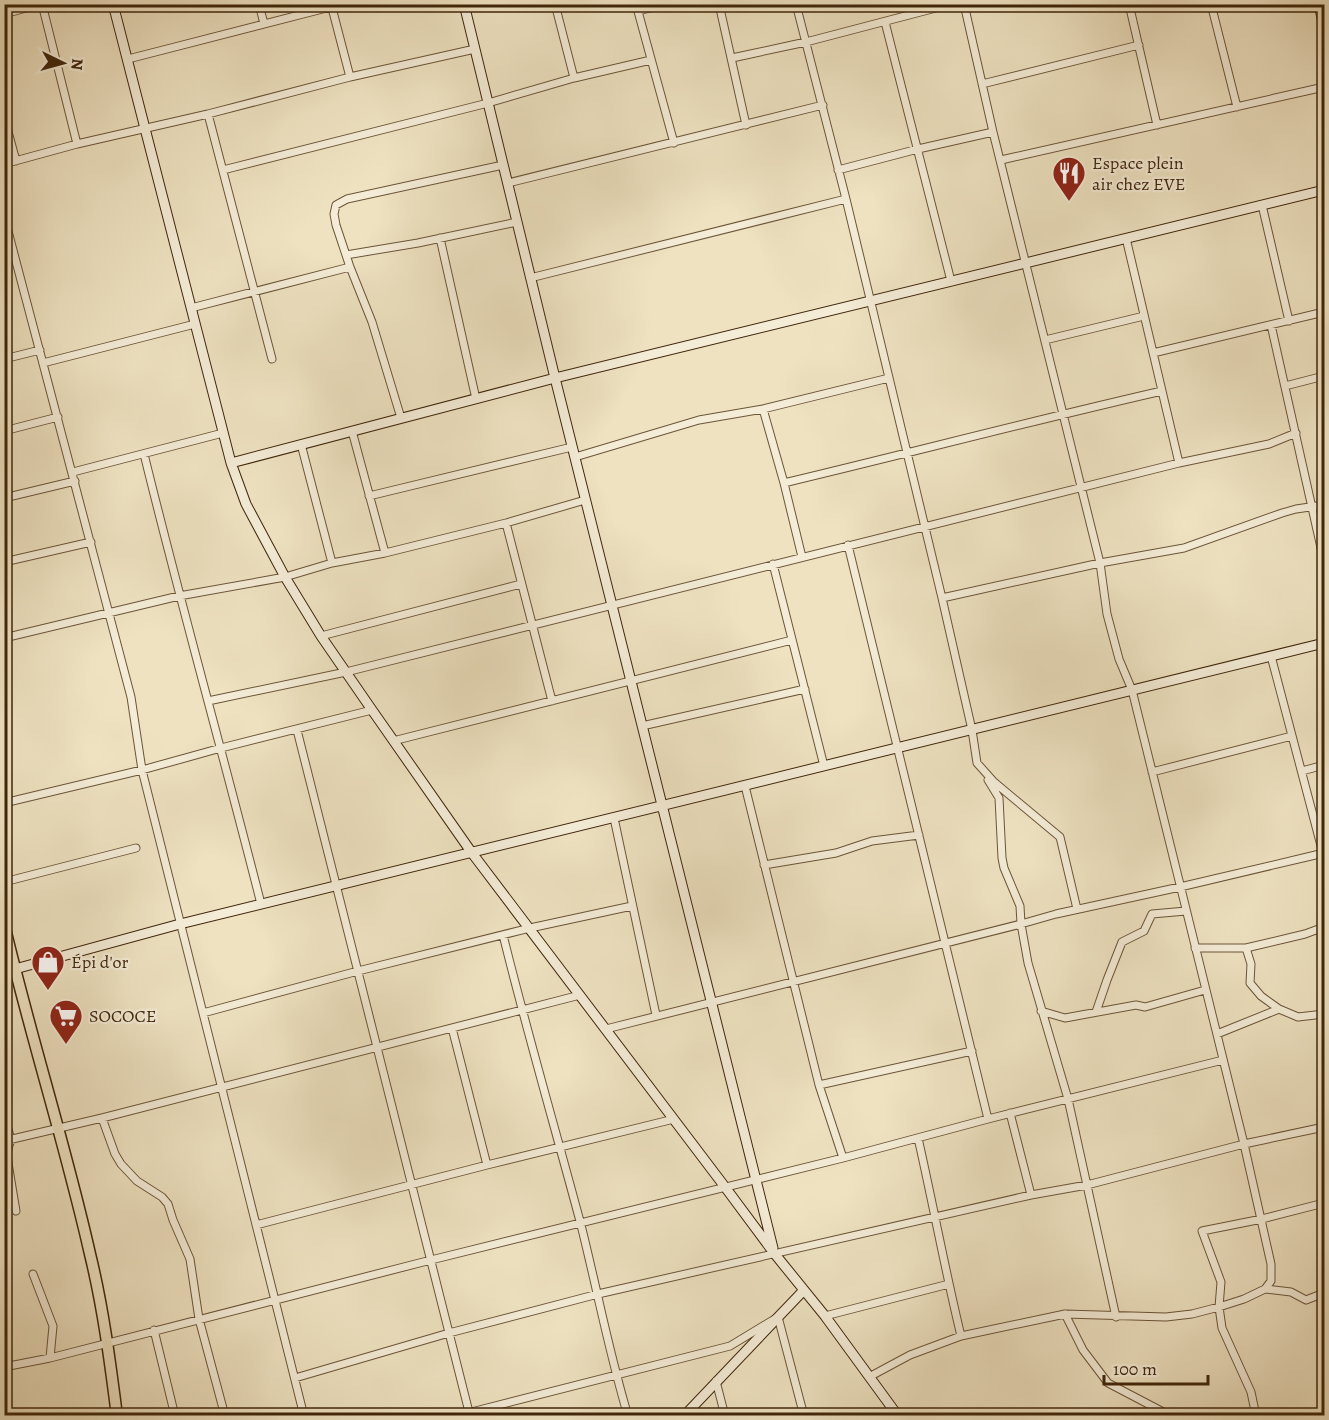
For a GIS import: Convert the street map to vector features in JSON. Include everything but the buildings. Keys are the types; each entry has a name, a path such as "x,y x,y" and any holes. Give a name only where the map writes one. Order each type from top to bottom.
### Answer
{"main road":[{"path":"4,924 10,970 59,1128 90,1254 107,1343 117,1416"}],"street":[{"path":"4,14 41,4 77,144"},
{"path":"113,4 231,462 246,504 285,577 321,636 472,853 726,1186 774,1253 825,1316 898,1416"},
{"path":"259,4 264,24"},
{"path":"128,59 342,4"},
{"path":"464,4 574,457 774,1253"},
{"path":"555,4 574,78"},
{"path":"666,4 637,8 674,143"},
{"path":"719,4 746,125"},
{"path":"796,4 823,105 925,526 972,730 977,763 999,798 1002,858 1007,878 1020,906 1028,963 1068,1098 1116,1317"},
{"path":"732,58 806,42 951,4"},
{"path":"869,1377 910,1355 961,1336 1065,1314 1166,1317 1192,1314 1219,1307 1265,1289 1271,1281 1272,1270 1244,1144 1132,690 1119,659 1107,614 1100,563 993,132 964,4"},
{"path":"1129,4 1157,125"},
{"path":"1211,4 1237,107"},
{"path":"1319,4 1324,27"},
{"path":"331,6 350,77"},
{"path":"885,22 951,281"},
{"path":"982,84 1139,45"},
{"path":"4,164 350,77 475,49"},
{"path":"223,170 651,60"},
{"path":"1001,160 1324,87"},
{"path":"508,183 823,105"},
{"path":"208,114 272,359"},
{"path":"4,117 16,160"},
{"path":"838,170 993,132"},
{"path":"401,418 372,322 336,225 334,214 336,205 346,198 503,165"},
{"path":"231,462 555,378 1324,189"},
{"path":"531,278 846,199"},
{"path":"1262,205 1289,321"},
{"path":"4,216 131,697 142,770 304,1416"},
{"path":"346,255 517,222"},
{"path":"440,238 476,399"},
{"path":"1126,238 1179,463"},
{"path":"191,308 350,267"},
{"path":"1153,353 1324,312"},
{"path":"1045,340 1144,316"},
{"path":"44,363 195,324"},
{"path":"1271,325 1324,561"},
{"path":"4,359 40,350"},
{"path":"1285,386 1324,376"},
{"path":"574,457 699,420 763,409 889,378"},
{"path":"784,483 907,454 1063,413 1162,391"},
{"path":"763,409 802,557"},
{"path":"4,431 58,417"},
{"path":"352,431 385,553"},
{"path":"72,472 223,433"},
{"path":"208,701 346,672 1081,487 1269,444 1296,433"},
{"path":"301,444 332,563"},
{"path":"369,496 572,447"},
{"path":"144,454 179,596 261,904"},
{"path":"4,498 75,481"},
{"path":"4,638 179,596 285,577 332,563 385,553 506,523 585,500"},
{"path":"942,598 1100,563 1184,548 1282,513 1324,505"},
{"path":"506,523 552,701"},
{"path":"4,562 91,542"},
{"path":"848,545 988,1119"},
{"path":"773,564 824,766"},
{"path":"321,636 521,584"},
{"path":"393,741 792,640"},
{"path":"10,970 180,924 1324,643"},
{"path":"606,1029 1077,909 1324,854 1271,656"},
{"path":"642,726 805,689"},
{"path":"4,803 142,770 372,710"},
{"path":"297,729 470,1414"},
{"path":"1152,772 1292,736"},
{"path":"977,763 994,782 1060,837 1077,909"},
{"path":"1302,771 1324,765"},
{"path":"745,786 819,1085 843,1158"},
{"path":"614,818 656,1015"},
{"path":"764,865 836,853 872,841 919,836"},
{"path":"4,882 136,848"},
{"path":"203,1013 358,970 632,906"},
{"path":"1096,1012 1122,942 1144,931 1152,914 1186,911"},
{"path":"1195,948 1246,948 1305,934 1324,927"},
{"path":"503,935 521,1011 580,1223 628,1416"},
{"path":"1246,948 1251,964 1250,983 1261,996 1279,1009 1298,1017 1324,1014"},
{"path":"1041,1011 1065,1018 1136,1005 1145,1007 1205,990"},
{"path":"8,1141 580,995"},
{"path":"1217,1034 1279,1009"},
{"path":"452,1028 487,1165"},
{"path":"819,1085 972,1051"},
{"path":"4,1367 50,1358 1223,1060"},
{"path":"1010,1113 1031,1195"},
{"path":"4,1115 8,1141 7,1156 16,1211"},
{"path":"102,1118 121,1164 137,1181 162,1197 168,1204 190,1259 199,1319 225,1416"},
{"path":"256,1225 674,1119"},
{"path":"295,1378 449,1333 598,1294 1031,1195 1087,1185 1244,1144 1324,1127"},
{"path":"918,1138 961,1336"},
{"path":"1256,1416 1251,1392 1222,1328 1219,1307 1221,1282 1202,1231 1324,1203"},
{"path":"33,1274 53,1326 50,1358"},
{"path":"825,1316 949,1284"},
{"path":"1265,1289 1291,1292 1306,1300 1324,1293"},
{"path":"684,1416 804,1290"},
{"path":"1065,1314 1083,1350 1108,1383 1171,1416"},
{"path":"456,1416 730,1346 778,1317"},
{"path":"778,1317 804,1416"},
{"path":"154,1330 175,1416"},
{"path":"716,1381 725,1416"}],"place":[{"name":"Espace plein air chez EVE","path":"1069,202"},
{"name":"Épi d'or","path":"48,991"},
{"name":"SOCOCE","path":"66,1045"}]}
